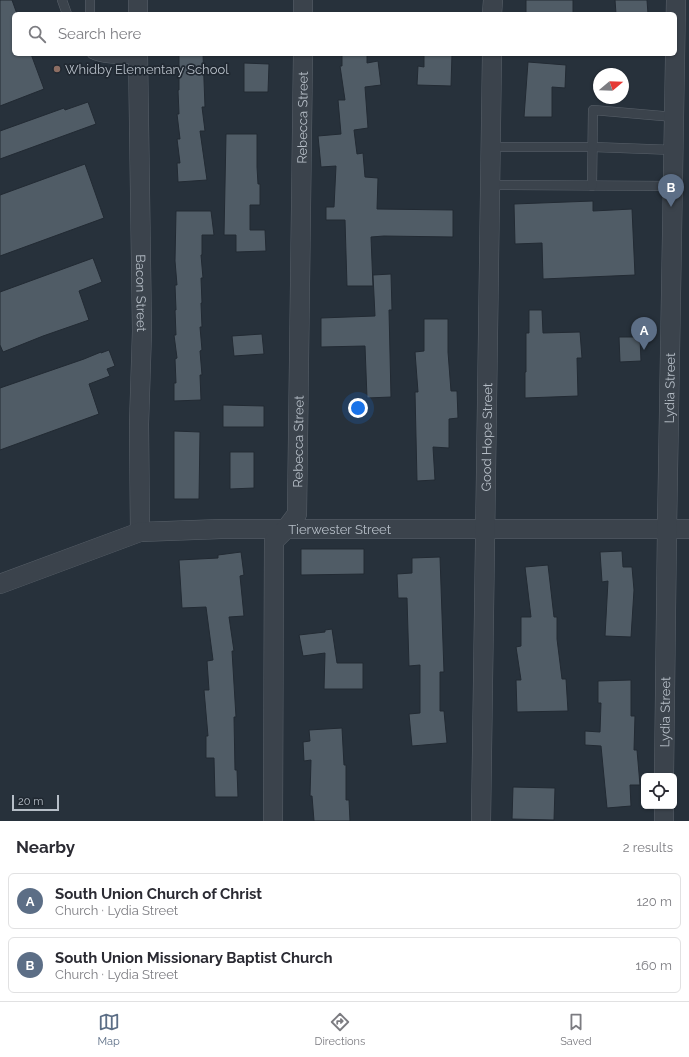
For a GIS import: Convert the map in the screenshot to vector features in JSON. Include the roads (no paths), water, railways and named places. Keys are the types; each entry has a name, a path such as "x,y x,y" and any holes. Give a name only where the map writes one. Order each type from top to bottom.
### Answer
{"street":[{"path":"138,0 138,12"},
{"path":"303,0 303,12"},
{"path":"492,0 492,12"},
{"name":"Lydia Street","path":"676,0 676,12"},
{"name":"Rebecca Street","path":"273,821 274,541 285,530 297,514 303,56"},
{"name":"Good Hope Street","path":"480,821 492,56"},
{"name":"Lydia Street","path":"664,773 675,56"},
{"name":"Bacon Street","path":"138,57 142,323 138,424 140,532"},
{"name":"Tierwester Street","path":"0,584 140,532 221,529 689,529"},
{"path":"664,809 664,821"}],"lane":[{"path":"62,0 66,12"},
{"path":"90,0 90,12"},
{"path":"95,56 106,58 138,57"},
{"path":"592,186 593,110 674,117"},
{"path":"490,147 593,147 674,150"},
{"path":"489,184 673,186"}],"place":[{"name":"Whidby Elementary School","path":"57,69"},
{"name":"South Union Missionary Baptist Church","path":"671,207"},
{"name":"South Union Church of Christ","path":"644,350"}]}
